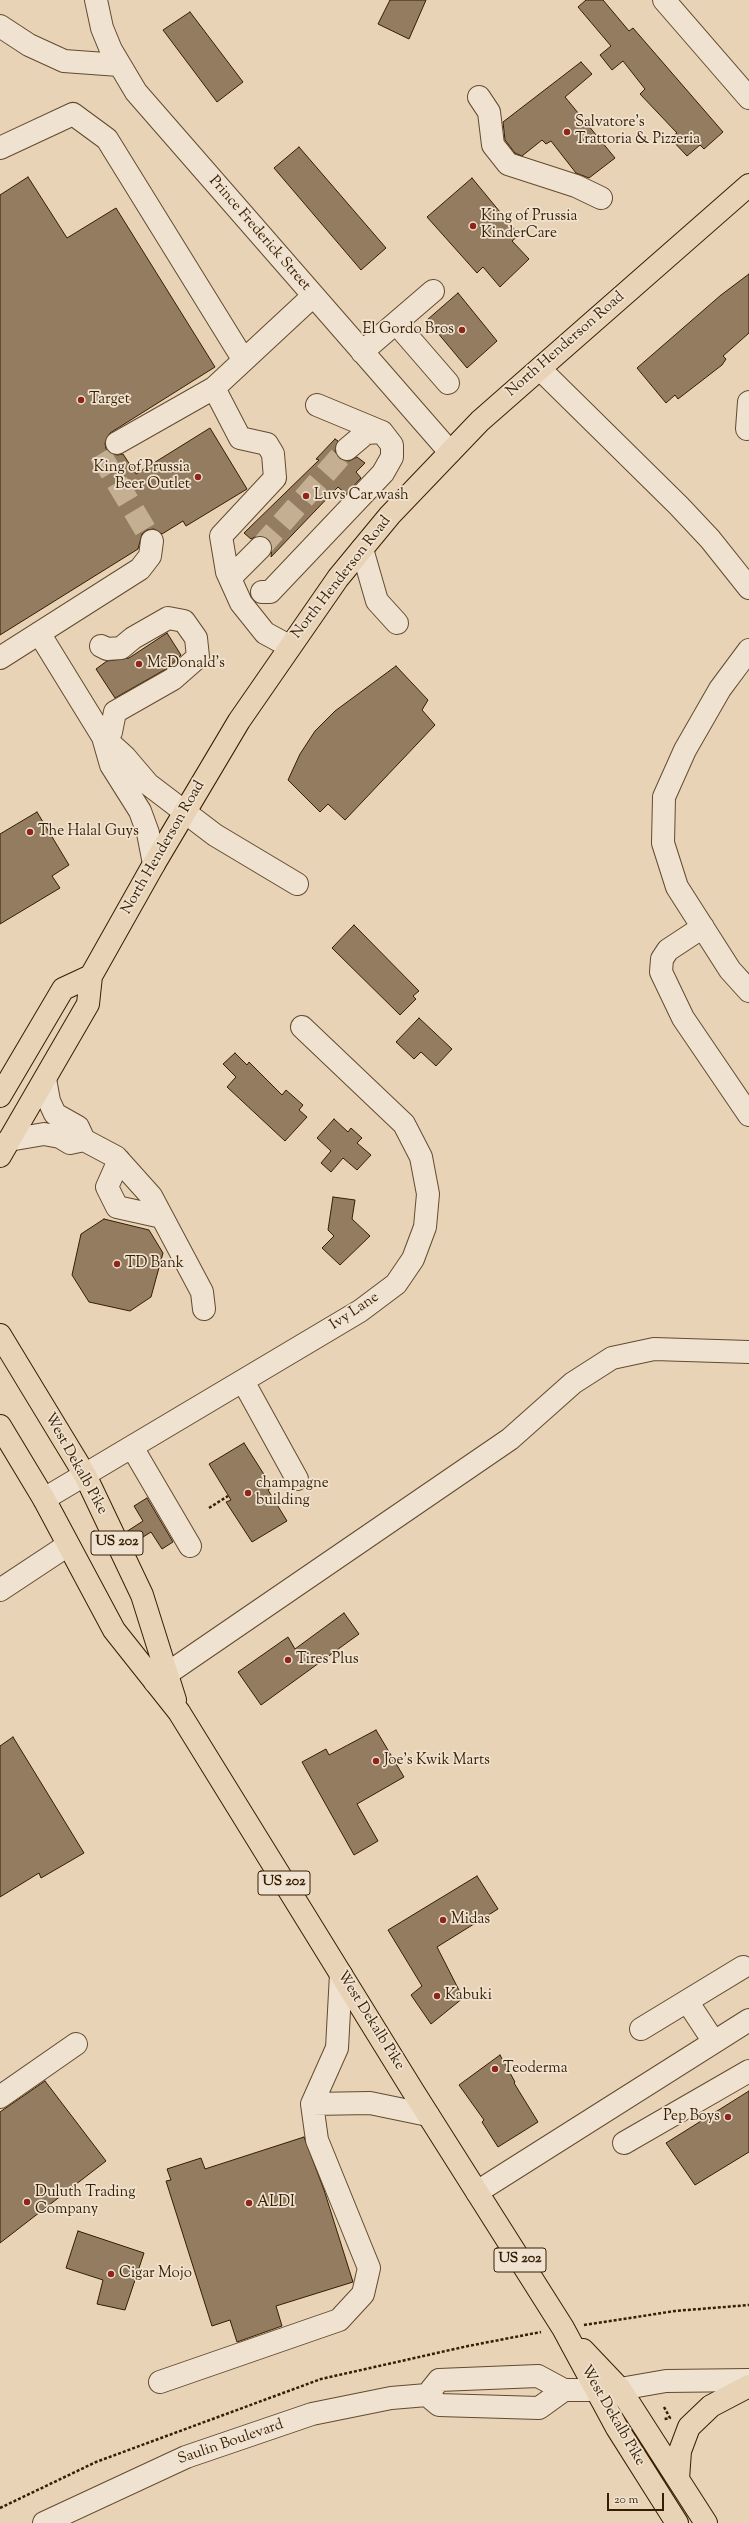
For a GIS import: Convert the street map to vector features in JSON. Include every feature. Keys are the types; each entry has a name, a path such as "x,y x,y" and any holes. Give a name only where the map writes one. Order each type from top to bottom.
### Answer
{"main road":[{"name":"North Henderson Road","path":"5,1148 88,1004 91,976 154,864 239,721 289,646 338,578 390,515 480,421 749,185"},
{"path":"0,1096 63,989 91,976"},
{"name":"West Dekalb Pike","path":"0,1335 85,1475 142,1595 161,1678 179,1712 428,2115 563,2328 617,2428 677,2523"},
{"name":"West Dekalb Pike","path":"0,1426 44,1499 114,1630 161,1678"},
{"name":"West Dekalb Pike","path":"563,2328 620,2389 706,2523"},
{"path":"678,2479 680,2451 689,2426 711,2406 749,2386"}],"street":[{"name":"Prince Frederick Street","path":"96,0 102,28 119,65 151,111 450,452"},
{"path":"664,0 749,98"},
{"path":"0,26 29,45 64,62 119,65"},
{"path":"479,97 489,112 493,145 508,164 576,186 601,198"},
{"path":"0,148 73,114 107,139 243,359"},
{"path":"362,352 433,291"},
{"path":"117,443 214,388 243,359 313,296"},
{"path":"396,323 448,383"},
{"path":"540,369 679,506 710,539 749,588"},
{"path":"214,388 240,438 267,444 273,454 275,478 221,536 227,572 231,577 241,603 265,633 289,646"},
{"path":"747,429 749,402"},
{"path":"289,646 279,625 266,614 259,602 264,584 366,474 389,462 392,445 382,432 317,405"},
{"path":"347,449 366,433 382,432"},
{"path":"0,658 140,569 150,556 152,541"},
{"path":"231,577 260,548"},
{"path":"362,549 377,601 397,623"},
{"path":"101,646 107,650 121,648 133,638 168,618 184,621 196,638 198,657 173,679 115,712 107,734 112,765 135,801 144,821 154,864"},
{"path":"39,633 107,734 148,784 215,835 297,884"},
{"path":"749,650 720,689 685,750 664,797 663,843 677,887 730,970 749,991"},
{"path":"703,927 668,950 662,959 661,972 683,1018 749,1115"},
{"name":"Ivy Lane","path":"44,1499 360,1311 396,1284 413,1259 425,1226 428,1194 421,1157 404,1124 302,1027"},
{"path":"45,1079 51,1108 60,1117 78,1127 84,1140 119,1160 151,1196 202,1292 204,1309"},
{"path":"5,1148 44,1134 60,1137 70,1143 84,1140"},
{"path":"119,1160 108,1187 117,1207 162,1217"},
{"path":"161,1678 510,1439 573,1383 612,1358 654,1349 749,1352"},
{"path":"243,1381 297,1479"},
{"path":"132,1447 190,1546"},
{"path":"0,1590 68,1545"},
{"path":"642,2029 743,1967"},
{"path":"160,2382 339,2320 363,2294 369,2268 317,2140 312,2104 337,2048 341,1974"},
{"path":"687,2001 714,2042"},
{"path":"477,2192 749,2020"},
{"path":"0,2097 76,2044"},
{"path":"624,2143 749,2071"},
{"path":"312,2104 370,2103 428,2115"},
{"path":"564,2390 539,2408 439,2405 427,2395 439,2380 538,2376 564,2390 597,2390 620,2389 666,2381 749,2380"},
{"name":"Saulin Boulevard","path":"44,2523 186,2457 312,2414 391,2398 427,2395"}],"path":[{"path":"209,1508 228,1496"},
{"path":"662,2420 670,2418 664,2407"}],"building":[{"path":"390,0 426,0 409,39 378,24"},
{"path":"586,0 603,0 629,31 633,28 723,132 704,149 700,145 687,156 670,138 677,133 640,94 645,89 623,61 612,70 600,55 611,46 578,7"},
{"path":"190,12 243,82 217,102 163,30"},
{"name":"Salvatore’s Trattoria & Pizzeria","path":"581,62 592,74 565,97 615,158 589,178 576,173 551,141 546,144 542,140 522,156 515,153 505,140 503,122"},
{"path":"299,147 386,248 361,270 274,168"},
{"name":"Target","path":"28,177 67,238 116,208 215,367 110,433 105,443 106,449 117,455 123,454 136,474 210,428 247,489 186,526 183,521 162,534 154,529 147,530 142,534 138,549 0,635 0,195"},
{"name":"King of Prussia KinderCare","path":"472,178 519,235 512,241 529,259 500,287 483,267 477,273 427,217"},
{"path":"749,274 749,333 723,356 726,359 722,365 678,399 675,395 666,403 637,368 721,295"},
{"name":"El Gordo Bros","path":"458,293 497,341 467,368 427,320"},
{"name":"Luvs Car wash","path":"335,439 338,441 335,451 338,457 349,461 357,457 365,463 356,472 361,478 346,494 338,487 271,557 272,545 269,539 257,536 251,539 244,533 319,460 316,459"},
{"name":"McDonald's","path":"167,633 181,655 166,669 115,698 96,669 107,661 129,658"},
{"path":"396,666 428,700 422,710 435,725 345,820 328,804 320,812 288,780 300,754 315,731 335,711"},
{"path":"37,812 69,865 52,876 60,888 0,924 0,834"},
{"path":"354,925 419,991 413,996 416,999 400,1015 332,948"},
{"path":"419,1018 452,1049 436,1066 421,1052 414,1059 396,1042"},
{"path":"235,1053 247,1065 249,1062 282,1095 286,1090 303,1105 299,1110 307,1117 285,1141 227,1087 236,1077 223,1064"},
{"path":"334,1119 348,1132 351,1128 362,1138 357,1143 371,1155 357,1170 343,1158 331,1172 321,1163 331,1151 317,1138"},
{"path":"333,1197 355,1200 352,1219 370,1236 340,1265 322,1248 334,1236 328,1230"},
{"name":"TD Bank","path":"104,1219 149,1230 163,1253 151,1297 130,1311 89,1302 72,1275 81,1234"},
{"name":"champagne building","path":"244,1443 272,1487 268,1490 287,1521 252,1542 226,1502 231,1500 209,1464"},
{"path":"147,1498 173,1542 162,1549 151,1532 132,1544 126,1532 143,1521 134,1506"},
{"name":"Tires Plus","path":"344,1613 359,1634 261,1705 238,1672 288,1637 295,1649"},
{"path":"376,1730 404,1777 357,1804 378,1841 354,1855 302,1762 326,1749 329,1755"},
{"path":"13,1737 84,1853 41,1878 39,1873 0,1897 0,1746"},
{"name":"Midas","path":"477,1876 498,1909 437,1947 463,1998 431,2024 411,1995 422,1986 388,1930"},
{"path":"500,2055 515,2082 514,2083 538,2122 498,2147 482,2122 484,2120 459,2085"},
{"name":"Duluth Trading Company","path":"45,2081 106,2161 0,2243 0,2112"},
{"name":"Pep Boys","path":"749,2091 749,2152 695,2185 666,2143"},
{"path":"304,2137 324,2190 353,2282 276,2306 282,2326 237,2342 230,2320 212,2326 166,2181 171,2180 167,2169 201,2158 205,2169"},
{"name":"Cigar Mojo","path":"78,2231 144,2253 125,2310 97,2304 103,2280 66,2268"}],"tunnel":[{"path":"260,548 347,449"},
{"path":"100,454 152,541"}],"place":[{"name":"Salvatore’s Trattoria & Pizzeria","path":"567,132"},
{"name":"King of Prussia KinderCare","path":"473,226"},
{"name":"El Gordo Bros","path":"462,330"},
{"name":"Target","path":"81,400"},
{"name":"King of Prussia Beer Outlet","path":"198,477"},
{"name":"Luvs Car wash","path":"306,496"},
{"name":"McDonald's","path":"139,664"},
{"name":"The Halal Guys","path":"30,832"},
{"name":"TD Bank","path":"117,1264"},
{"name":"champagne building","path":"248,1493"},
{"name":"Tires Plus","path":"288,1660"},
{"name":"Joe's Kwik Marts","path":"376,1761"},
{"name":"Midas","path":"443,1920"},
{"name":"Kabuki","path":"437,1996"},
{"name":"Teoderma","path":"495,2069"},
{"name":"Pep Boys","path":"728,2117"},
{"name":"Duluth Trading Company","path":"27,2202"},
{"name":"ALDI","path":"249,2203"},
{"name":"Cigar Mojo","path":"111,2274"}]}
